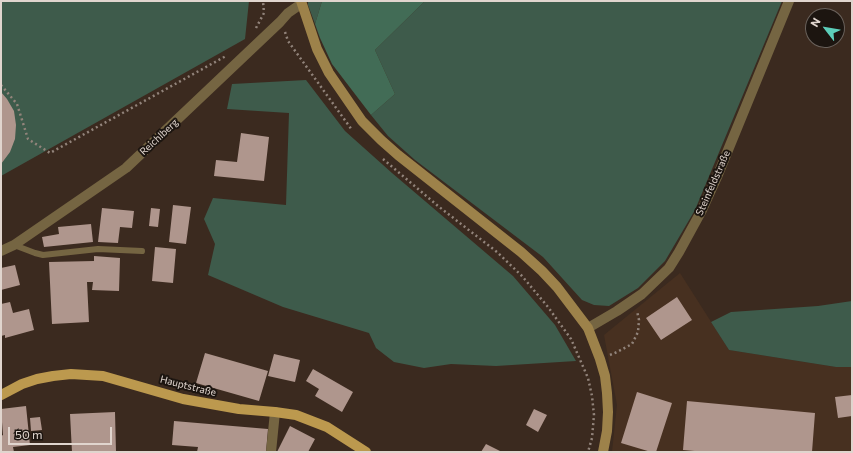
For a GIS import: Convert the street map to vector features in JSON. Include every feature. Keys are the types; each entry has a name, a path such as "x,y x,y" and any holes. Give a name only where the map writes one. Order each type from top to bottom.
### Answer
{"main road":[{"path":"301,3 318,49 329,73 362,121 398,155 522,252 557,287 588,328 605,376 608,412 607,431 603,452"},
{"name":"Hauptstraße","path":"1,395 22,384 37,379 71,374 89,374 120,380 183,399 203,403 239,409 296,415 343,436 366,452"}],"street":[{"name":"Steinfeldstraße","path":"588,328 617,311 653,284 668,268 688,236 717,177 789,1"},
{"name":"Reichlberg","path":"1,251 14,245 126,168 288,13 301,3"},
{"path":"271,452 275,412"}],"lane":[{"path":"14,245 43,255 98,249 142,251"}],"path":[{"path":"255,30 264,13 263,1"},
{"path":"280,22 288,41 346,122 356,133"},
{"path":"1,85 17,104 28,139 50,153 76,140 227,55"},
{"path":"382,158 438,206 497,252 522,276 548,306 571,339 588,378 594,415 592,438 588,452"},
{"path":"583,365 617,352 632,344 638,332 639,320 637,309 631,301"}],"shaded area":[{"path":"680,273 729,350 836,367 852,367 852,452 612,452 617,405 604,335"}],"green space":[{"path":"1,1 249,1 245,39 1,176"},
{"path":"308,1 322,1 315,24 308,5"},
{"path":"322,1 425,1 375,50 395,94 371,115 332,64 320,38 315,24"},
{"path":"425,1 782,1 695,210 665,261 638,288 609,306 594,305 582,300 543,257 415,160 388,136 371,115 395,94 375,50"},
{"path":"306,80 345,131 513,276 555,325 576,361 496,366 451,364 424,368 394,362 376,348 369,333 283,307 208,275 215,244 204,219 213,198 286,205 289,113 227,109 232,84"},
{"path":"852,301 852,367 836,367 729,350 711,322 731,312 818,306"}],"building":[{"path":"1,92 14,111 16,125 15,139 10,152 1,164"},
{"path":"241,133 269,137 264,181 214,176 216,160 237,162"},
{"path":"173,205 191,207 186,244 169,242"},
{"path":"102,208 134,211 132,228 120,227 118,243 98,242"},
{"path":"151,208 160,209 158,227 149,226"},
{"path":"91,224 93,242 44,247 42,237 59,234 58,227"},
{"path":"155,247 176,249 173,283 152,281"},
{"path":"94,256 120,258 119,291 92,290 93,282 87,282 89,322 52,324 49,262 94,261"},
{"path":"15,265 20,285 1,290 1,268"},
{"path":"677,297 692,320 661,340 646,318"},
{"path":"10,302 13,313 29,309 34,330 5,338 5,335 1,336 1,304"},
{"path":"205,353 268,371 259,401 196,383"},
{"path":"274,354 300,360 295,382 268,376"},
{"path":"313,369 353,392 342,412 315,396 319,389 306,381"},
{"path":"637,392 672,403 656,452 651,452 621,443"},
{"path":"852,395 852,416 838,418 835,397"},
{"path":"687,401 815,413 812,452 706,452 683,450"},
{"path":"26,406 30,445 13,447 14,452 1,452 1,436 3,435 1,409"},
{"path":"534,409 547,415 538,432 526,425"},
{"path":"115,412 116,452 72,452 70,414"},
{"path":"40,417 42,430 31,431 30,418"},
{"path":"174,421 268,429 266,452 197,452 198,447 172,445"},
{"path":"290,426 315,439 308,452 277,452"},
{"path":"486,444 502,452 481,452"}]}
